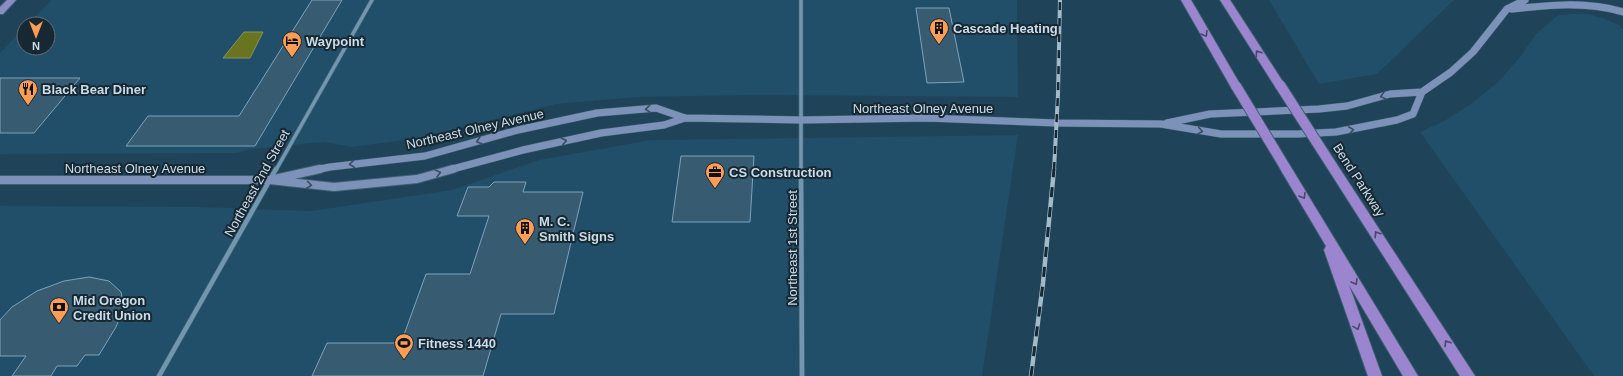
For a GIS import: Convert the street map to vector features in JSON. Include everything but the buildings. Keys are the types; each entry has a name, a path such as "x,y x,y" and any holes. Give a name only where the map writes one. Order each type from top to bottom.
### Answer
{"highway":[{"path":"1186,0 1236,86 1411,376"},
{"name":"Bend Parkway","path":"1225,0 1468,376"},
{"path":"1321,225 1375,376"}],"main road":[{"path":"0,12 12,0"},
{"path":"1422,92 1451,72 1473,52 1507,9 1525,0"},
{"path":"1507,9 1579,3 1599,5 1623,12"},
{"name":"Northeast Olney Avenue","path":"270,180 330,167 425,156 518,130 597,113 656,108 685,118 801,120 927,118 1057,123 1161,124 1221,134 1298,134 1342,131 1397,120 1413,114 1422,92 1390,94 1347,106 1319,110 1210,114 1161,124"},
{"name":"Northeast Olney Avenue","path":"0,180 270,180 334,187 416,179 524,150 601,133 664,125 685,118"}],"street":[{"name":"Northeast 2nd Street","path":"160,376 372,0"},
{"name":"Northeast 1st Street","path":"801,0 802,376"}],"shaded area":[{"path":"51,0 1017,0 1018,97 755,95 638,97 557,104 413,139 352,147 324,142 252,149 236,153 0,154 0,53 16,36 16,56 56,56 56,16 36,16"},
{"path":"1269,0 1454,0 1377,74 1319,84"},
{"path":"1589,14 1605,19 1619,25 1623,30 1623,376 1594,376 1420,132 1444,121 1471,104 1498,82 1520,57 1536,34 1558,15"},
{"path":"244,32 263,32 250,58 223,58"},
{"path":"1018,135 982,376 0,376 0,206 201,207 311,211 452,190 539,160 651,140"}],"railway":[{"path":"1054,170 1058,94 1060,0"},
{"path":"1031,376 1043,283 1054,169"}],"place":[{"name":"Cascade Heating","path":"939,45"},
{"name":"Waypoint","path":"292,58"},
{"name":"Black Bear Diner","path":"28,106"},
{"name":"CS Construction","path":"715,189"},
{"name":"M. C. Smith Signs","path":"525,245"},
{"name":"Mid Oregon Credit Union","path":"59,324"},
{"name":"Fitness 1440","path":"404,360"}]}
